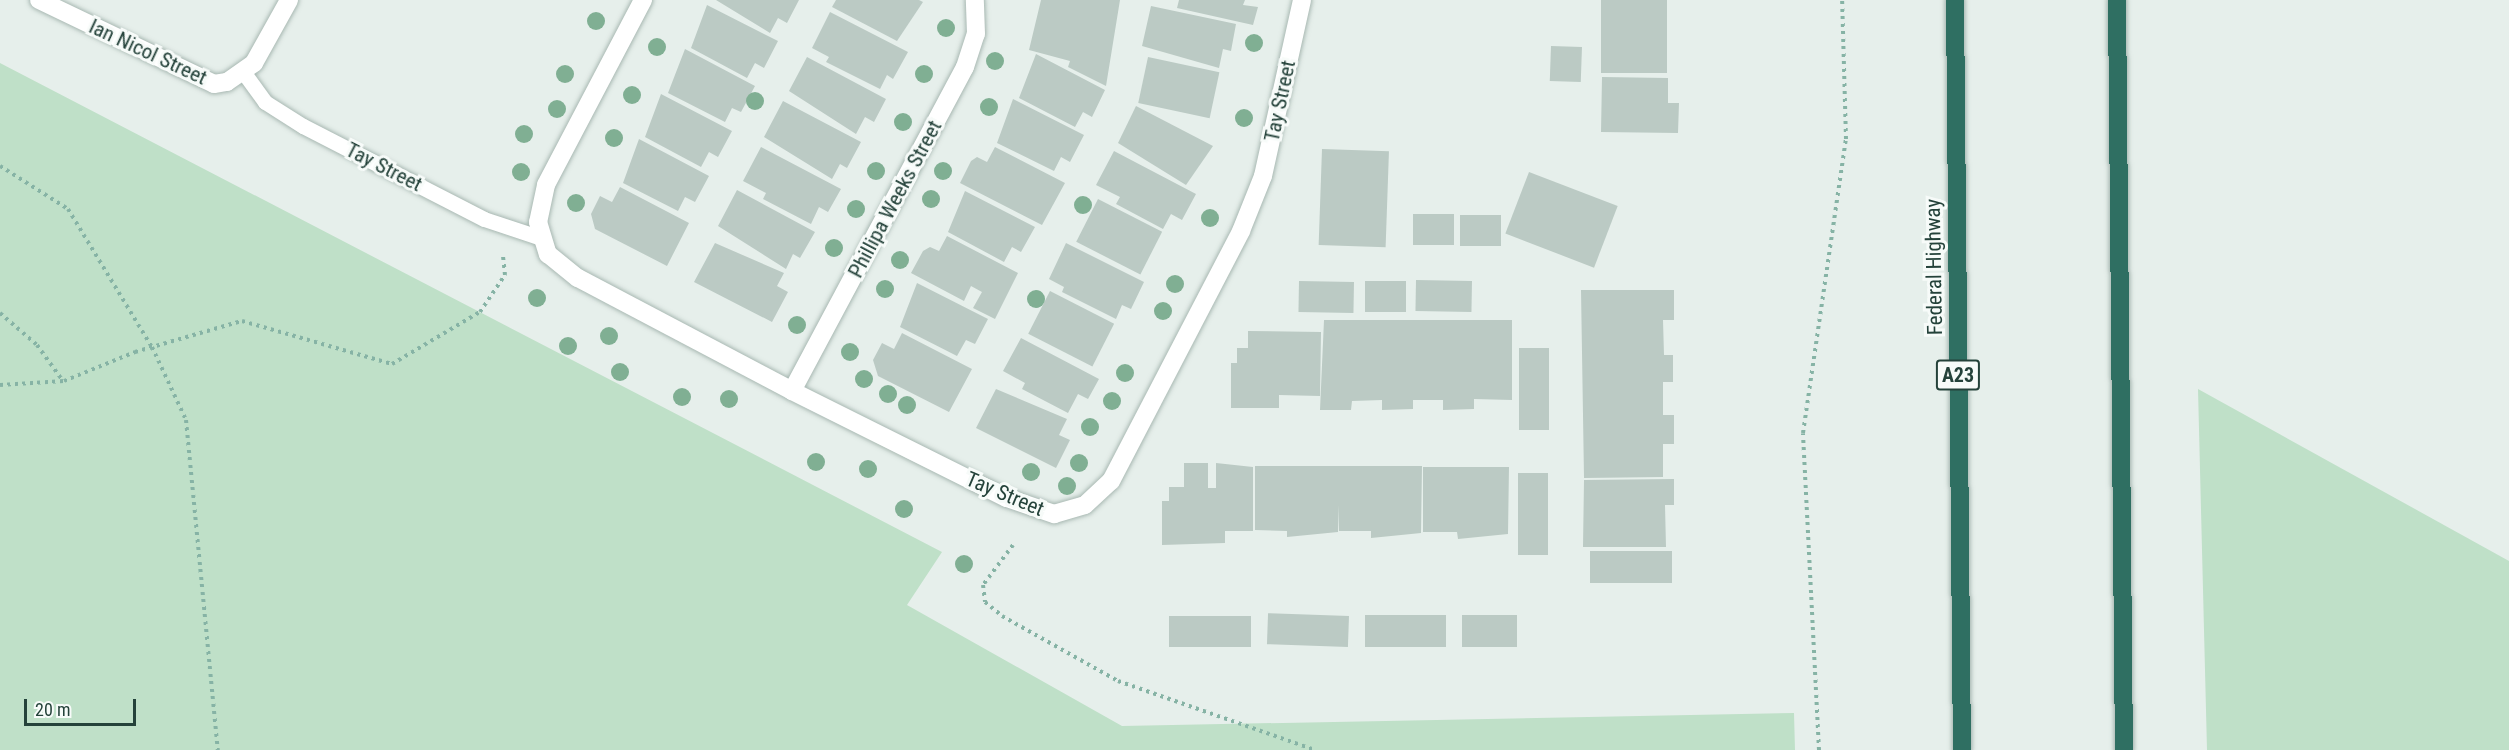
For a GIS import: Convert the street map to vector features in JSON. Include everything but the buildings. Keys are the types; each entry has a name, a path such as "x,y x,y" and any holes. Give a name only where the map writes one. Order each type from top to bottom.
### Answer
{"highway":[{"name":"Federal Highway","path":"1955,0 1962,750"},
{"path":"2117,0 2124,750"}],"street":[{"name":"Ian Nicol Street","path":"39,0 200,81 227,82 244,73"},
{"path":"244,73 262,53 289,0"},
{"path":"541,238 537,222 546,184 643,0"},
{"name":"Phillipa Weeks Street","path":"792,391 965,67 976,34 975,0"},
{"name":"Tay Street","path":"541,238 548,254 578,278 792,391 1037,511 1070,512 1099,496 1255,202 1302,0"}],"lane":[{"name":"Tay Street","path":"244,73 265,102 303,126 500,224 541,238"}],"path":[{"path":"1819,750 1803,433 1846,139 1842,0"},
{"path":"0,166 68,209 152,347 186,420 218,750"},
{"path":"0,386 63,381 152,347 242,321 392,364 480,312 505,275 500,224"},
{"path":"0,313 37,345 63,381"},
{"path":"1013,545 983,585 985,602 1002,616 1118,681 1315,750"}],"green space":[{"path":"0,63 942,552 907,605 1122,726 1794,713 1795,750 0,750"},
{"path":"2198,389 2509,561 2509,750 2207,750"}]}
